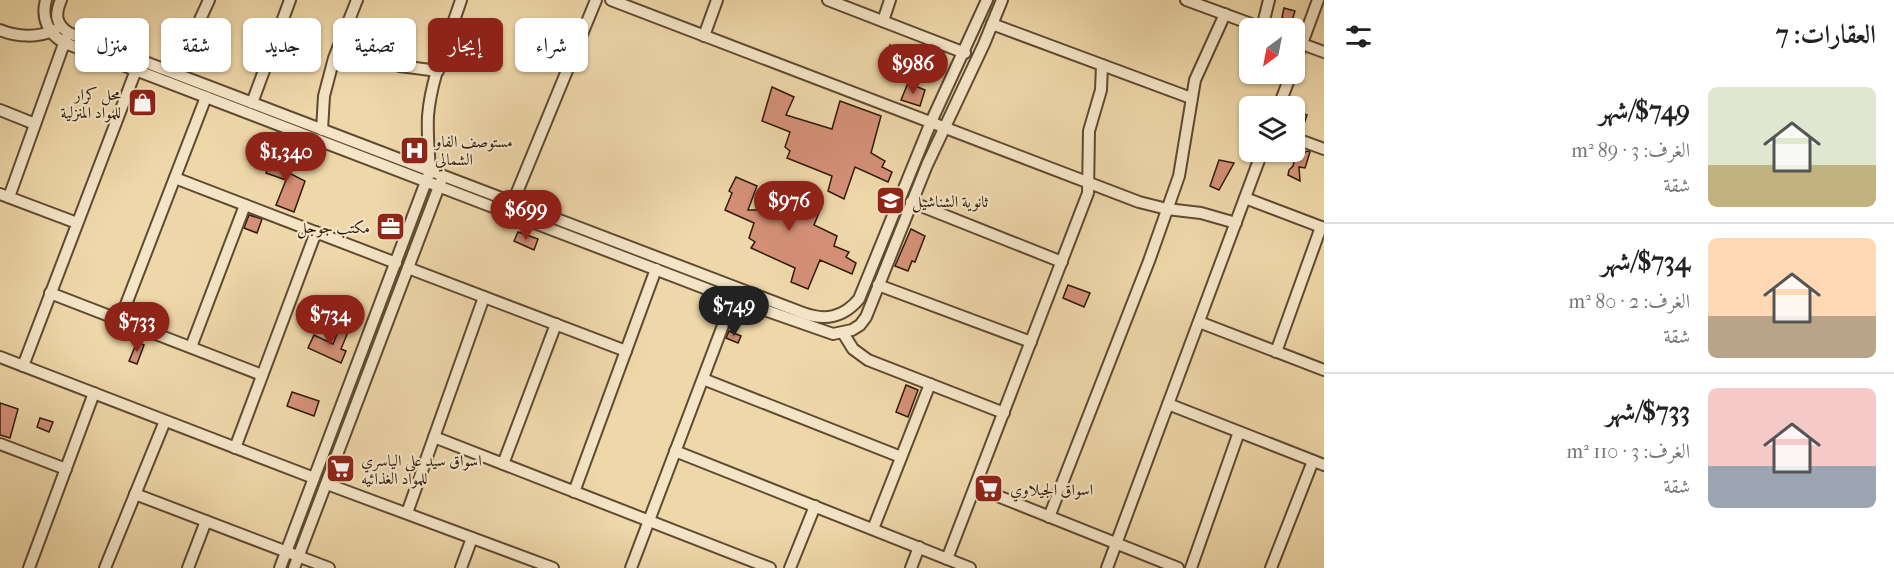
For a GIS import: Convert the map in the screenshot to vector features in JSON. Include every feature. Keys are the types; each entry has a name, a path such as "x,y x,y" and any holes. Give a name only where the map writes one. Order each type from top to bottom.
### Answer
{"street":[{"path":"46,0 44,15 61,33 75,40"},
{"path":"61,0 57,16 61,33 35,124 5,195 77,223"},
{"path":"201,18 209,0"},
{"path":"252,103 290,0"},
{"path":"322,130 324,96 334,58 357,0"},
{"path":"455,18 461,0"},
{"path":"513,202 596,0"},
{"path":"611,0 626,3 704,36 1139,202 1167,209 1201,213 1236,223"},
{"path":"704,36 717,0"},
{"path":"828,0 965,52"},
{"path":"883,21 890,0"},
{"path":"441,181 513,202 802,313 823,318 834,317 844,313 859,299 932,122 987,0"},
{"path":"141,72 428,176 656,270 733,299 824,332 843,333 860,324 870,308 911,202 1002,0"},
{"path":"1186,0 1239,19"},
{"path":"1264,18 1269,0"},
{"path":"1305,27 1318,0"},
{"path":"1049,517 1179,176 1191,98 1202,63 1225,14"},
{"path":"992,24 1191,98"},
{"path":"0,30 28,35 61,33 161,68"},
{"path":"1305,45 1324,52"},
{"path":"947,559 1088,193 1089,131 1101,90 1101,65"},
{"path":"23,366 135,72"},
{"path":"173,72 322,130 428,176"},
{"path":"280,568 428,176 428,115 438,72"},
{"path":"120,320 206,97"},
{"path":"0,110 35,124"},
{"path":"1305,142 1324,150"},
{"path":"1107,568 1258,162"},
{"path":"175,178 396,263"},
{"path":"294,568 441,181"},
{"path":"1245,198 1323,228 1276,352"},
{"path":"911,202 1062,262"},
{"path":"190,347 245,205"},
{"path":"235,448 316,232"},
{"path":"408,268 626,351"},
{"path":"574,492 656,270"},
{"path":"878,285 1031,342"},
{"path":"50,293 262,375"},
{"path":"407,513 484,297"},
{"path":"631,568 733,299"},
{"path":"1199,322 1324,370"},
{"path":"503,464 556,324"},
{"path":"843,333 860,355 877,364 1004,413"},
{"path":"0,357 314,478"},
{"path":"703,379 901,458"},
{"path":"873,529 930,384"},
{"path":"29,568 94,393"},
{"path":"1168,404 1324,465"},
{"path":"105,568 165,421"},
{"path":"1191,568 1239,432"},
{"path":"434,437 770,568"},
{"path":"0,444 66,469"},
{"path":"675,451 970,568"},
{"path":"1271,568 1313,461"},
{"path":"327,484 546,567"},
{"path":"975,487 1178,568"},
{"path":"135,494 329,568"},
{"path":"790,568 815,506"},
{"path":"188,568 207,521"},
{"path":"461,568 472,538"},
{"path":"911,568 919,548"}],"building":[{"path":"1284,8 1295,11 1293,18 1282,17"},
{"path":"890,45 901,52 897,64 885,58"},
{"path":"908,83 925,90 920,106 901,100"},
{"path":"772,87 794,97 786,115 832,129 840,101 881,116 871,153 885,161 882,167 892,172 888,182 855,167 844,199 828,191 832,176 787,158 790,151 785,147 790,132 762,121"},
{"path":"1305,152 1310,152 1305,168 1299,167 1300,181 1288,175 1294,162 1305,162"},
{"path":"277,153 286,156 283,164 287,166 285,171 305,181 294,212 276,205 286,180 266,173 272,154 276,156"},
{"path":"1219,160 1234,163 1219,190 1210,186"},
{"path":"736,177 757,186 748,210 772,210 781,186 823,203 814,225 837,236 834,246 849,252 846,257 856,263 852,274 820,260 808,289 791,282 795,268 751,248 755,242 749,238 754,223 725,210 732,193 729,191"},
{"path":"249,215 262,219 257,233 244,228"},
{"path":"911,229 925,236 915,262 912,261 908,271 895,266"},
{"path":"518,232 538,239 534,250 514,241"},
{"path":"1068,285 1090,293 1084,307 1063,298"},
{"path":"339,329 348,332 341,349 346,351 341,363 308,348 314,335 333,344"},
{"path":"729,331 741,336 738,343 726,338"},
{"path":"137,342 144,345 137,364 129,361"},
{"path":"906,385 918,390 908,417 896,412"},
{"path":"292,392 319,401 314,416 287,406"},
{"path":"0,403 18,409 10,438 0,435"},
{"path":"40,418 53,422 49,432 37,427"}],"place":[{"name":"محل كرار للمواد المنزلية","path":"142,103"},
{"name":"مستوصف الفاو الشمالي","path":"414,150"},
{"name":"ثانوية الشناشيل","path":"891,201"},
{"name":"مكتب جوجل","path":"391,227"},
{"name":"اسواق سيد علي الياسري للمواد الغذائيه","path":"340,469"},
{"name":"اسواق الجيلاوي","path":"989,489"}]}
